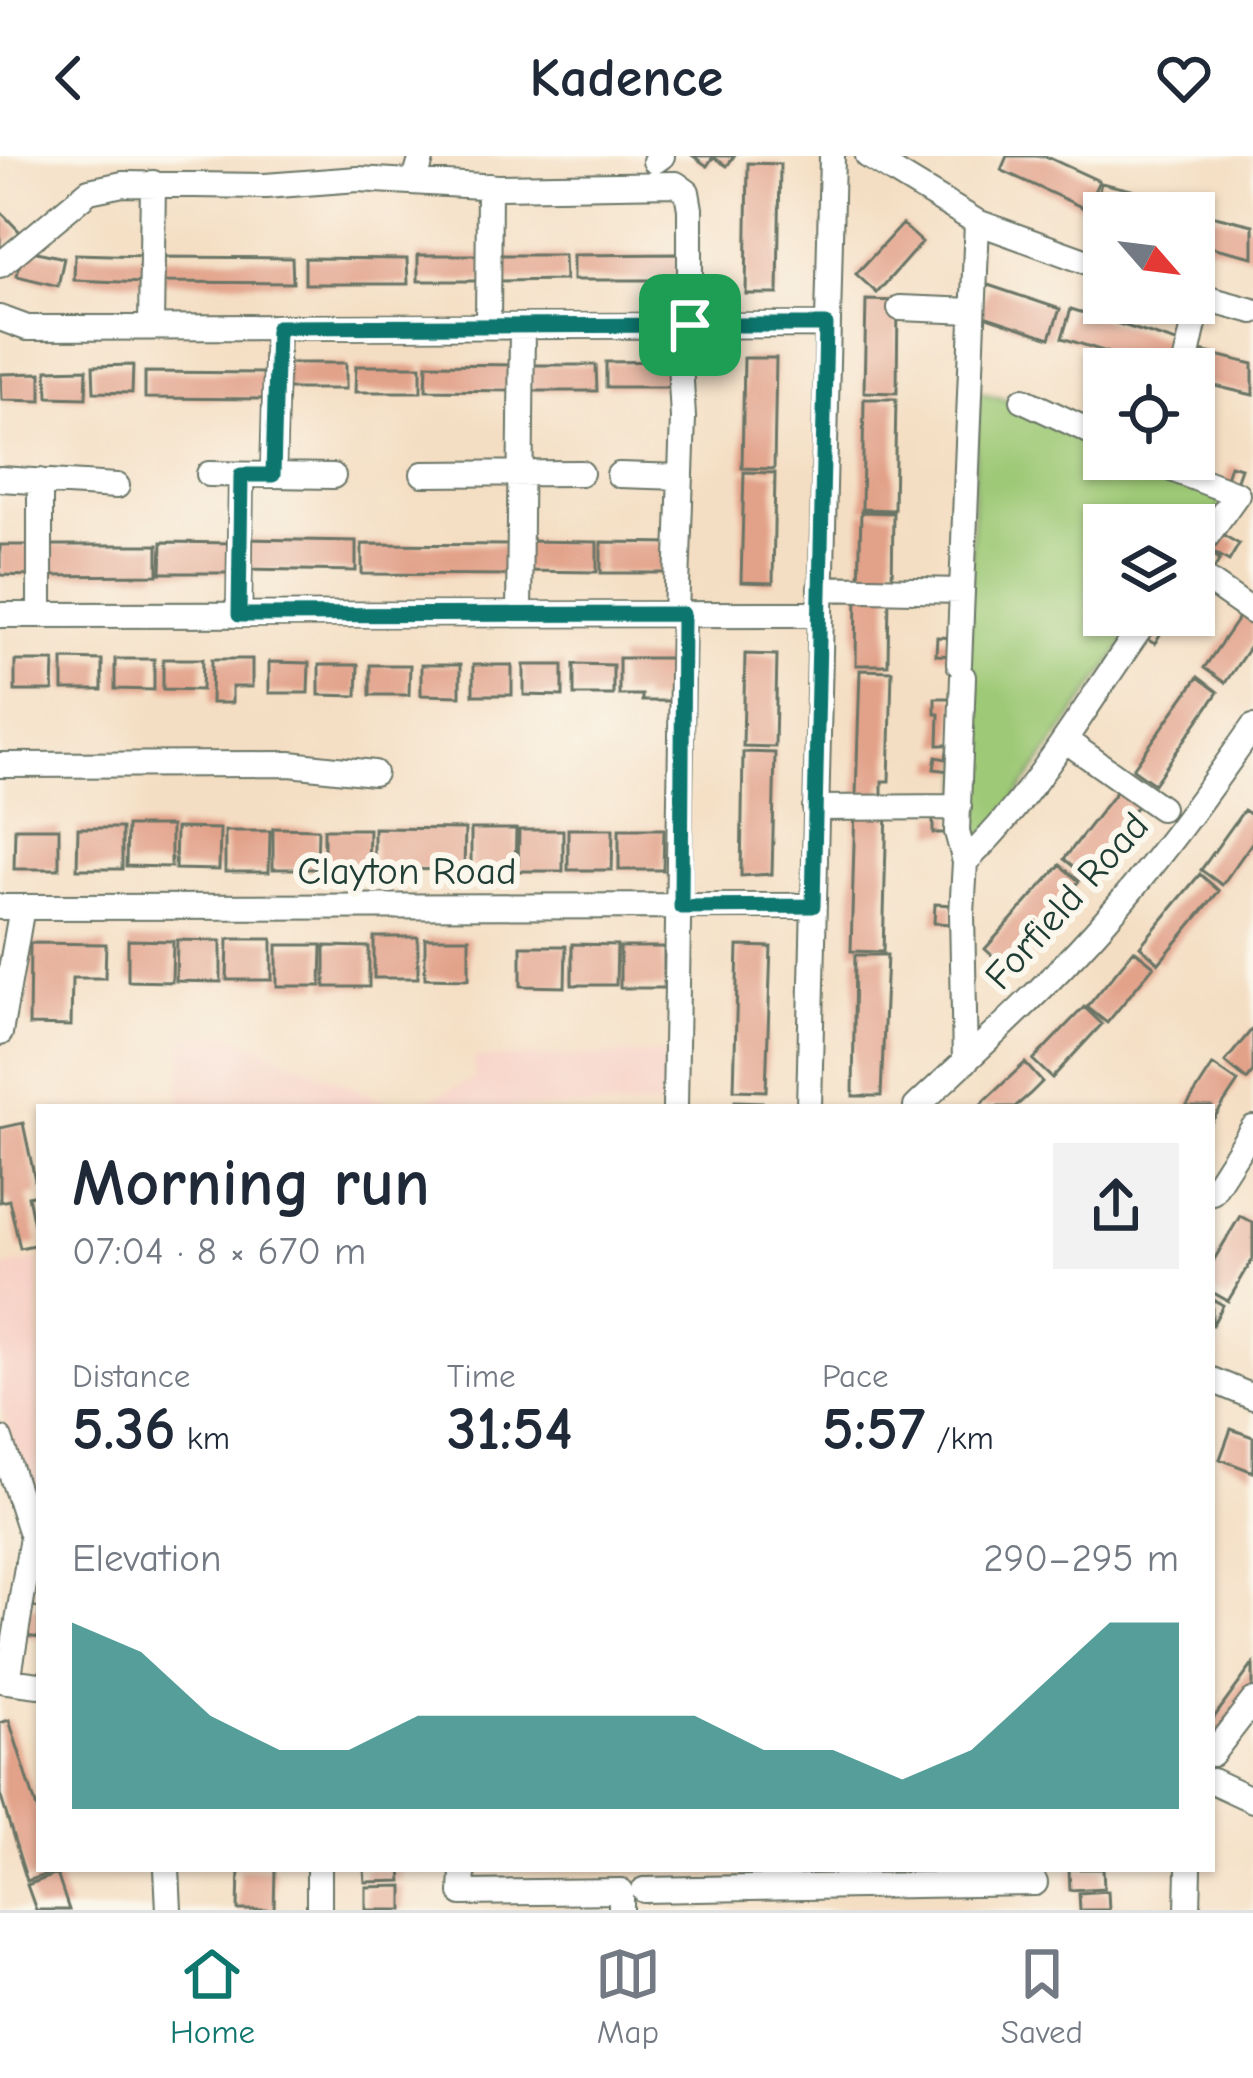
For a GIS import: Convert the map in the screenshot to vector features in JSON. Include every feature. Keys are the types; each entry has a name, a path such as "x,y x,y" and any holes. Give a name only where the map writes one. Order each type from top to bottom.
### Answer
{"street":[{"path":"809,1104 832,156"},
{"path":"868,156 977,222 1083,260"},
{"path":"0,265 89,191 153,183 265,186 358,179 418,168 489,186 676,184 687,192 675,1104"},
{"path":"151,327 153,183"},
{"path":"488,326 489,186"},
{"path":"964,1062 965,862 957,832 977,222"},
{"path":"1215,301 1253,311"},
{"path":"900,308 973,310"},
{"path":"0,318 26,328 826,325"},
{"path":"519,614 522,326"},
{"path":"273,475 277,327"},
{"path":"1023,400 1083,428"},
{"path":"423,474 581,472"},
{"path":"209,475 333,476"},
{"path":"239,615 241,475"},
{"path":"619,476 681,477"},
{"path":"0,479 117,486"},
{"path":"1202,480 1237,494 1215,525"},
{"path":"40,481 40,615"},
{"path":"1215,586 1253,612"},
{"path":"0,615 680,614 962,591"},
{"path":"965,862 995,833 1136,636"},
{"name":"Forfield Road","path":"919,1104 1096,931 1157,859 1253,727"},
{"path":"1065,740 1161,808"},
{"path":"0,765 290,764 374,773"},
{"path":"815,808 958,807"},
{"name":"Clayton Road","path":"11,907 813,906"},
{"path":"0,1033 11,907"},
{"path":"1215,1187 1253,1128"},
{"path":"1215,1381 1253,1396"},
{"path":"2,1454 15,1477 35,1538 4,1680 36,1685"},
{"path":"1215,1750 1253,1701"},
{"path":"1215,1786 1253,1800"},
{"path":"167,1872 170,1910"},
{"path":"319,1872 319,1910"},
{"path":"1188,1910 1189,1872"},
{"path":"644,1890 812,1888 900,1898 1034,1876 1036,1910"},
{"path":"462,1891 618,1890"}],"shaded area":[{"path":"228,1033 391,1104 179,1104 184,1038"},
{"path":"665,1054 665,1104 418,1104 474,1079 474,1058"},
{"path":"36,1261 36,1511 0,1405 0,1268"}],"green space":[{"path":"978,392 1035,407 1083,431 1083,480 1182,480 1224,501 1215,514 1215,504 1083,504 1083,636 1129,636 989,836 960,827"}],"building":[{"path":"693,156 734,156 727,166 713,157 707,166"},
{"path":"1007,156 1045,156 1099,181 1094,192 1083,192 1083,208 1001,170"},
{"path":"748,163 780,164 778,294 746,294"},
{"path":"1101,183 1140,192 1099,192"},
{"path":"0,211 20,232 0,250"},
{"path":"1215,216 1253,225 1253,257 1215,248"},
{"path":"902,224 922,242 877,293 856,274"},
{"path":"23,249 64,258 58,286 17,276"},
{"path":"75,254 145,256 144,283 74,280"},
{"path":"678,254 678,280 573,280 573,255"},
{"path":"418,255 483,255 484,281 418,281"},
{"path":"499,255 564,255 565,280 499,281"},
{"path":"157,257 292,258 293,283 156,282"},
{"path":"305,258 407,259 408,284 305,284"},
{"path":"988,285 1060,309 1050,338 978,314"},
{"path":"866,300 898,301 897,393 864,392"},
{"path":"1071,309 1083,313 1083,324 1119,324 1183,344 1182,348 1094,348 1062,338"},
{"path":"1215,355 1253,364 1253,395 1215,386"},
{"path":"744,358 776,358 774,469 742,468"},
{"path":"671,361 672,387 606,387 606,362"},
{"path":"280,363 346,363 346,389 280,389"},
{"path":"427,364 519,365 519,391 426,390"},
{"path":"133,365 132,393 94,392 93,366"},
{"path":"531,365 596,365 597,391 531,391"},
{"path":"356,366 421,366 421,392 355,392"},
{"path":"87,369 86,398 48,397 47,370"},
{"path":"145,372 265,373 265,399 145,398"},
{"path":"41,373 41,401 2,400 1,374"},
{"path":"864,399 896,399 894,510 862,509"},
{"path":"1230,465 1241,468 1234,488 1224,484"},
{"path":"744,472 775,473 773,583 741,582"},
{"path":"861,512 893,513 892,588 859,587"},
{"path":"1220,533 1239,544 1229,561 1215,553"},
{"path":"244,539 356,541 356,571 244,569"},
{"path":"522,541 597,542 597,572 521,571"},
{"path":"162,542 237,543 237,573 161,573"},
{"path":"601,542 676,543 676,573 601,573"},
{"path":"362,544 515,545 515,575 362,574"},
{"path":"0,545 34,545 34,576 0,575"},
{"path":"43,545 158,545 158,575 42,576"},
{"path":"857,590 889,590 888,665 856,665"},
{"path":"1246,607 1253,612 1253,642 1225,683 1204,668"},
{"path":"937,637 960,638 959,656 936,655"},
{"path":"745,654 777,655 775,747 743,746"},
{"path":"619,658 670,658 671,701 619,695"},
{"path":"63,659 102,660 102,690 63,690"},
{"path":"115,659 154,659 154,690 115,689"},
{"path":"163,659 203,659 202,690 163,689"},
{"path":"212,659 252,659 252,687 232,687 232,703 211,703"},
{"path":"15,661 54,661 53,691 15,691"},
{"path":"269,662 309,663 308,693 269,693"},
{"path":"574,664 613,665 613,695 574,695"},
{"path":"319,665 358,665 357,696 319,695"},
{"path":"370,665 410,665 409,695 370,695"},
{"path":"421,665 460,665 460,696 421,695"},
{"path":"473,665 512,665 512,695 473,695"},
{"path":"524,665 563,665 563,696 524,695"},
{"path":"860,670 892,671 889,781 882,781 882,797 856,796"},
{"path":"1198,677 1218,692 1154,784 1133,769"},
{"path":"935,698 955,698 953,745 938,745"},
{"path":"947,751 960,753 957,772 934,769 936,757 946,759"},
{"path":"743,752 775,753 772,874 741,876"},
{"path":"1123,783 1143,798 1084,875 1064,859"},
{"path":"855,807 887,808 883,952 851,951"},
{"path":"1244,810 1253,816 1253,841 1222,885 1201,870"},
{"path":"933,815 953,815 952,833 933,833"},
{"path":"127,826 171,826 171,867 126,866"},
{"path":"15,828 59,828 59,869 14,869"},
{"path":"78,828 122,828 122,869 77,869"},
{"path":"176,828 220,829 219,870 175,869"},
{"path":"273,828 318,829 317,869 273,869"},
{"path":"374,828 465,829 464,870 374,869"},
{"path":"324,829 369,829 368,870 324,869"},
{"path":"471,829 516,829 515,870 471,870"},
{"path":"568,829 613,829 612,870 568,870"},
{"path":"619,829 664,829 663,870 619,870"},
{"path":"519,830 563,830 563,871 518,871"},
{"path":"225,831 270,831 269,872 225,872"},
{"path":"1060,865 1079,881 1004,966 985,949"},
{"path":"1200,874 1219,891 1159,963 1140,946"},
{"path":"935,904 953,905 952,924 934,923"},
{"path":"374,937 418,937 418,978 374,978"},
{"path":"425,938 469,938 469,979 425,978"},
{"path":"228,939 272,939 272,980 227,980"},
{"path":"128,940 173,941 172,982 128,981"},
{"path":"177,940 221,941 221,982 176,981"},
{"path":"30,943 106,944 105,978 72,978 71,1026 29,1025"},
{"path":"572,944 617,945 616,985 572,985"},
{"path":"277,945 322,945 321,986 277,986"},
{"path":"325,946 369,947 369,987 325,987"},
{"path":"521,946 566,946 565,987 521,986"},
{"path":"738,946 771,947 766,1091 734,1090"},
{"path":"620,947 664,947 664,988 620,988"},
{"path":"1134,950 1154,966 1107,1023 1087,1007"},
{"path":"855,955 887,955 881,1096 853,1096"},
{"path":"1084,1007 1102,1024 1052,1078 1033,1060"},
{"path":"1253,1028 1253,1072 1247,1080 1225,1062"},
{"path":"1025,1063 1042,1082 1018,1104 981,1104"},
{"path":"1213,1065 1238,1082 1215,1116 1215,1104 1188,1104"},
{"path":"23,1123 36,1185 36,1194 28,1196 36,1244 20,1248 9,1200 0,1202 0,1128"},
{"path":"1240,1216 1253,1223 1253,1259 1228,1301 1215,1294 1215,1258"},
{"path":"1231,1429 1253,1437 1253,1472 1220,1459"},
{"path":"24,1605 36,1607 36,1638 20,1635"},
{"path":"1253,1664 1253,1691 1215,1743 1215,1716"},
{"path":"9,1720 36,1806 36,1872 53,1872 27,1881 0,1794 0,1723"},
{"path":"239,1872 275,1872 274,1910 238,1910"},
{"path":"364,1872 401,1872 402,1881 365,1882"},
{"path":"1069,1872 1103,1872 1104,1888 1070,1890"},
{"path":"57,1874 69,1910 36,1910 27,1885"},
{"path":"403,1886 403,1910 366,1910 366,1887"},
{"path":"1108,1891 1109,1910 1080,1910 1079,1893"}],"route":[{"path":"690,325 826,325 813,906 681,907 683,614 239,615 241,475 273,475 277,327 690,325"}]}
